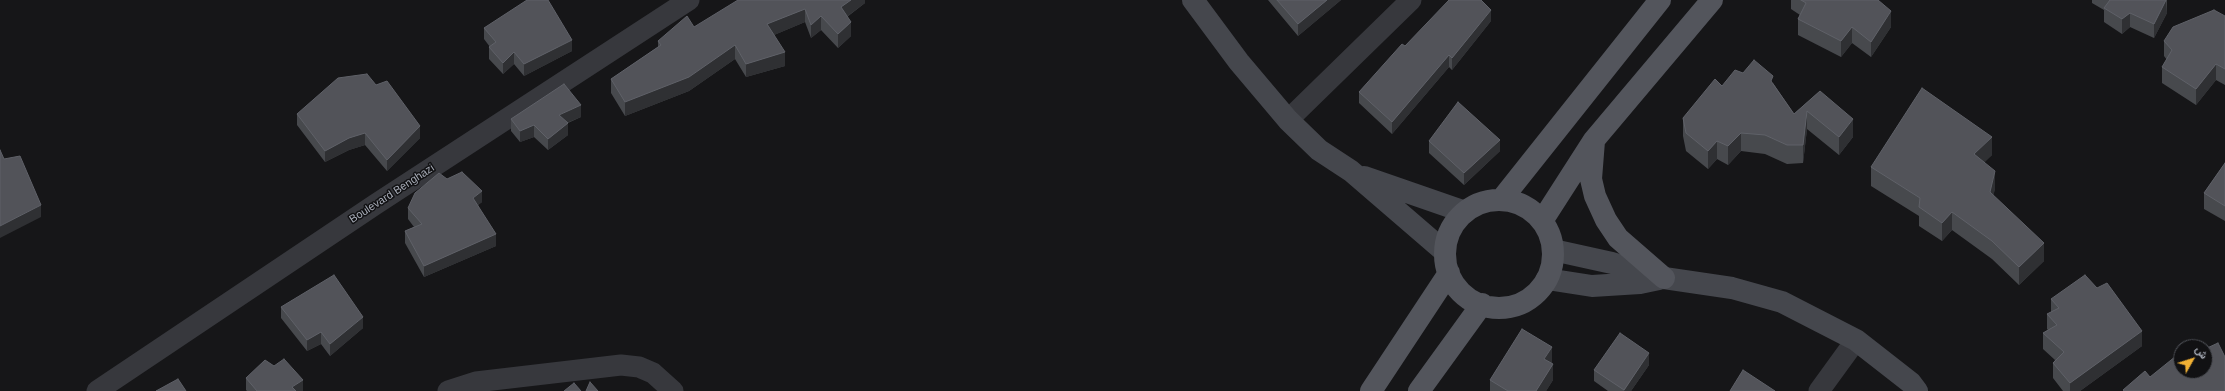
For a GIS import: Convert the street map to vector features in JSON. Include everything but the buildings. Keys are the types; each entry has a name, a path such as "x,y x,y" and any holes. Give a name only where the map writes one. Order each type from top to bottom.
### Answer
{"main road":[{"path":"1193,0 1239,62 1288,120 1319,150 1350,172 1446,252"},
{"path":"1501,200 1660,0"},
{"path":"1542,221 1594,140 1712,0"},
{"path":"1594,140 1591,179 1595,196 1606,220 1618,238 1664,278"},
{"path":"1350,172 1465,212"},
{"path":"1501,200 1514,202 1527,208 1542,221 1548,232 1553,250 1552,263 1547,279 1538,292 1518,304 1500,308 1482,304 1459,290 1449,273 1446,252 1451,230 1465,212 1482,202 1501,200"},
{"path":"1553,250 1612,263 1664,278 1732,288 1782,302 1856,340 1911,383 1917,391"},
{"path":"1371,391 1449,273"},
{"path":"1547,279 1600,286 1640,283 1664,278"},
{"path":"1419,391 1482,304"}],"street":[{"name":"Boulevard Benghazi","path":"97,391 383,200 689,0"},
{"path":"1288,120 1411,0"},
{"path":"1819,391 1856,340"},
{"path":"448,391 476,382 621,365 639,367 653,373 673,391"}]}
